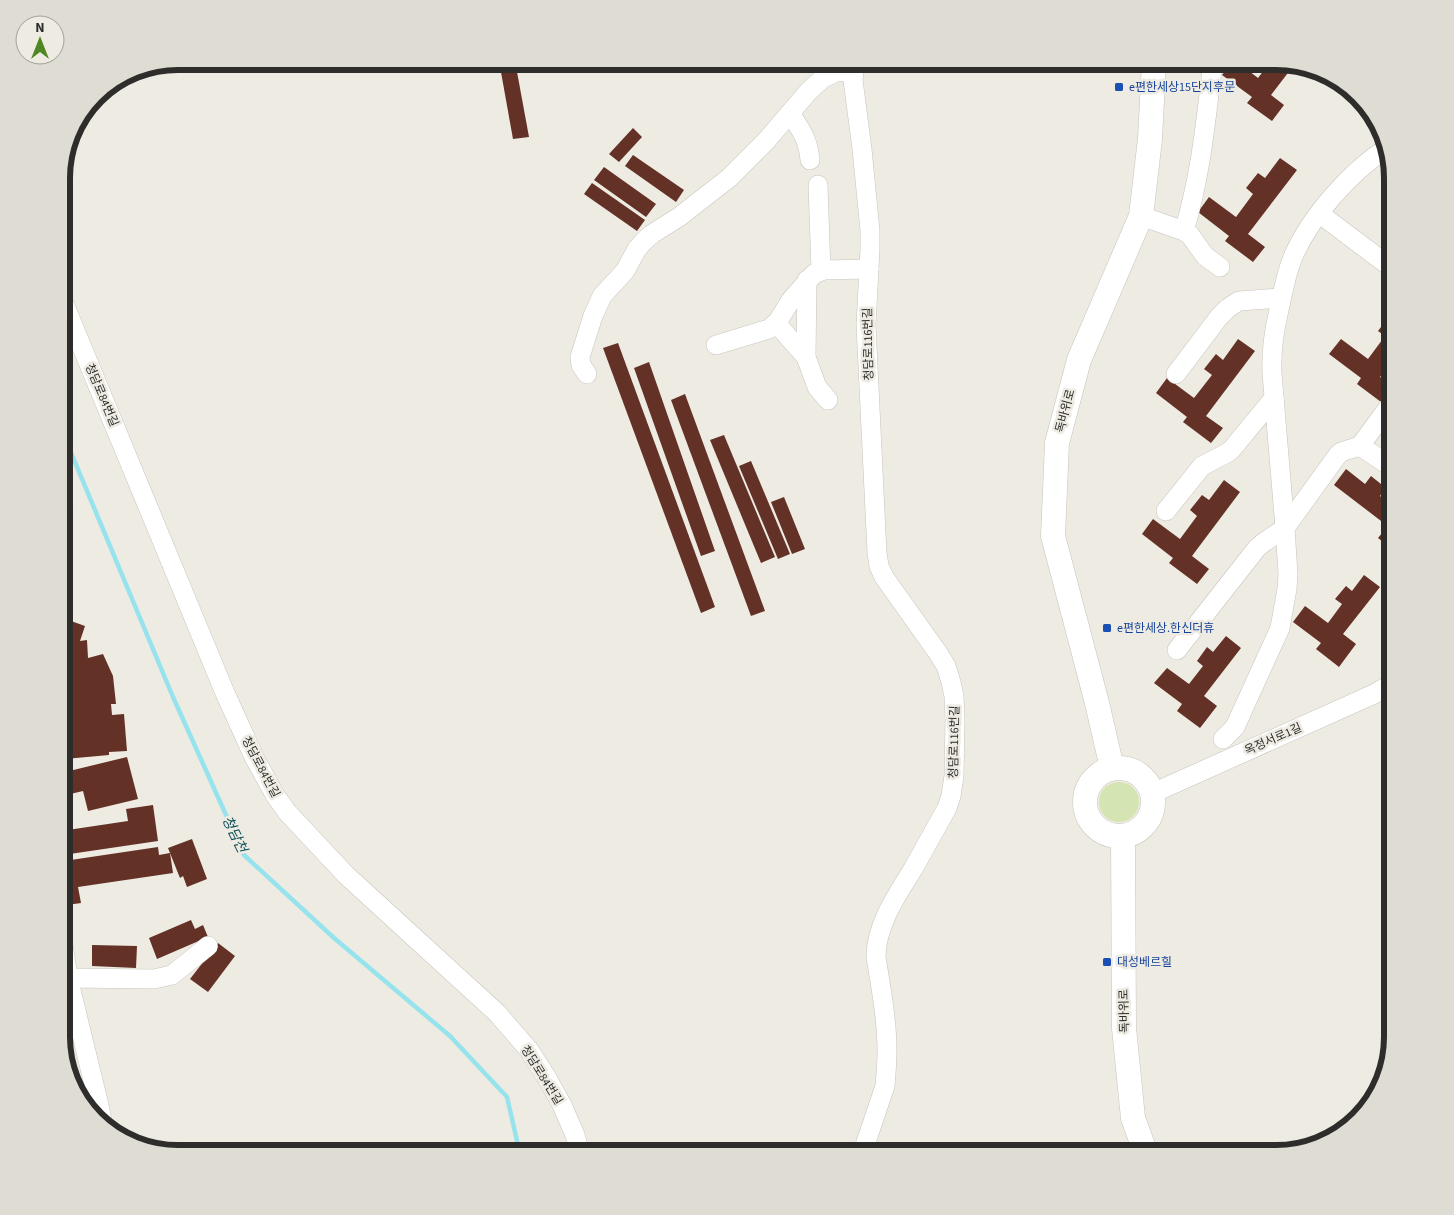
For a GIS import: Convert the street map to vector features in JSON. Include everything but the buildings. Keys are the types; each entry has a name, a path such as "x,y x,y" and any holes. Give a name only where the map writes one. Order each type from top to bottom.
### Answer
{"main road":[{"name":"독바위로","path":"1112,768 1053,536 1057,443 1079,360 1140,216 1150,139 1154,70"},
{"path":"1112,768 1128,769 1142,776 1149,784 1153,793 1154,805 1151,816 1144,826 1135,833 1112,836 1101,831 1092,823 1086,813 1087,790 1092,780 1101,772 1112,768"},
{"name":"독바위로","path":"1123,836 1124,1028 1133,1118 1143,1145"}],"street":[{"name":"청담로116번길","path":"587,374 581,365 580,357 593,316 602,296 628,267 637,249 652,234 679,217 729,178 762,146 808,92 823,78 842,70"},
{"name":"청담로116번길","path":"854,70 853,80 870,231 866,325 879,566 884,577 946,666 954,696 955,720 954,776 947,808 897,895 883,924 876,948 886,1028 886,1075 885,1086 865,1145"},
{"path":"1184,231 1202,158 1212,70"},
{"path":"790,113 806,138 810,160"},
{"path":"1223,739 1236,727 1280,628 1286,597 1288,574 1272,349 1281,298 1292,258 1304,234 1352,175 1381,152"},
{"path":"806,357 814,276 818,185"},
{"path":"1320,214 1384,262"},
{"path":"1140,216 1184,231 1190,235 1205,256 1220,267"},
{"path":"716,345 769,329 776,323 788,304 814,276 869,269"},
{"path":"1176,374 1219,316 1228,308 1240,301 1281,298"},
{"name":"청담로84번길","path":"70,318 225,693 255,759 275,795 288,812 346,875 497,1013 522,1043 547,1078 562,1105 578,1145"},
{"path":"70,321 93,374"},
{"path":"776,323 806,357 817,387 828,400"},
{"path":"1166,511 1202,466 1232,449 1274,398"},
{"path":"1176,650 1257,548 1285,528 1337,456 1341,452 1360,446 1384,413"},
{"path":"1360,446 1384,462"},
{"name":"옥정서로1길","path":"1153,793 1384,688"},
{"path":"70,980 154,979 165,977 177,972 208,946"},
{"path":"70,999 99,1110"}],"green space":[{"path":"1123,782 1130,785 1136,791 1139,802 1138,810 1130,819 1123,822 1115,822 1108,819 1100,810 1099,798 1102,791 1111,783"}],"waterway":[{"name":"청담천","path":"70,450 173,697 244,855 334,938 450,1036 507,1097 518,1145"}],"place":[{"name":"e편한세상15단지후문","path":"1119,87"},
{"name":"e편한세상.한신더휴","path":"1107,628"},
{"name":"대성베르힐","path":"1107,962"}]}
